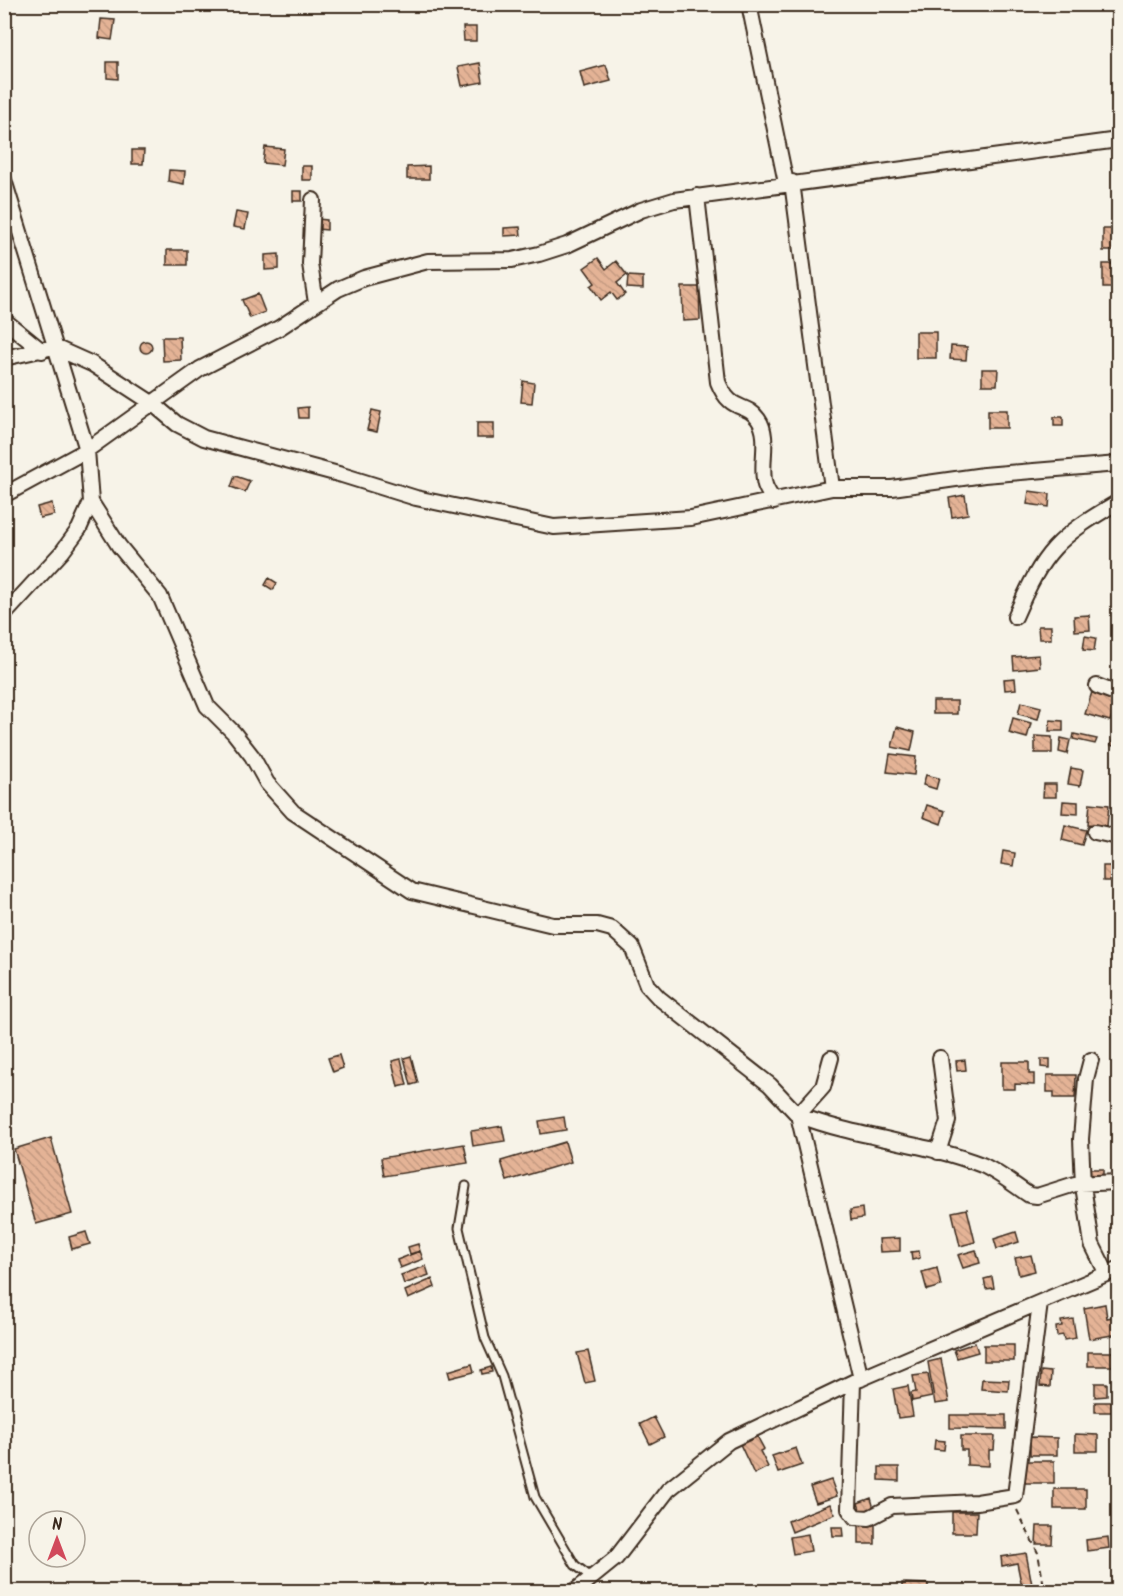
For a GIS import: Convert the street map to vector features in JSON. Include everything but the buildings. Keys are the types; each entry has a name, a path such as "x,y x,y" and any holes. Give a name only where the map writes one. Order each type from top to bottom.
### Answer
{"street":[{"path":"749,4 789,183 832,488"},
{"path":"4,495 87,450 200,369 279,328 316,303 364,278 428,261 512,260 540,254 567,245 641,210 674,200 1119,141"},
{"path":"4,180 48,349 87,450 91,501 119,546 160,596 207,706 246,748 267,783 293,812 412,891 553,925 597,925 622,935 632,947 647,985 659,998 770,1084 798,1115 821,1124 938,1152 983,1166 1029,1195 1037,1196 1075,1184 1083,1186 1119,1182"},
{"path":"697,196 718,382 724,396 735,406 752,413 759,420 763,431 765,485 774,501"},
{"path":"313,200 310,264 316,303"},
{"path":"4,320 48,349 93,364 152,403 177,424 204,438 342,475 416,498 521,522 554,527 691,518 832,488 892,488 984,475 1119,464"},
{"path":"4,358 48,349"},
{"path":"4,615 62,552 79,529 91,501"},
{"path":"1016,616 1031,581 1046,556 1082,522 1119,502"},
{"path":"1097,686 1119,694"},
{"path":"1095,832 1119,837"},
{"path":"798,1115 823,1087 831,1058"},
{"path":"938,1152 948,1122 940,1058"},
{"path":"574,1592 616,1558 668,1490 729,1441 857,1380 1113,1271 1092,1244 1083,1186 1081,1139 1086,1080 1091,1060"},
{"path":"798,1115 857,1380 849,1509 855,1517 869,1518 892,1506 976,1502 1016,1496 1040,1303"}],"lane":[{"path":"466,1186 459,1228 485,1338 502,1376 535,1497 575,1565 591,1577"}],"path":[{"path":"1016,1496 1018,1514 1038,1553 1045,1592"}]}
